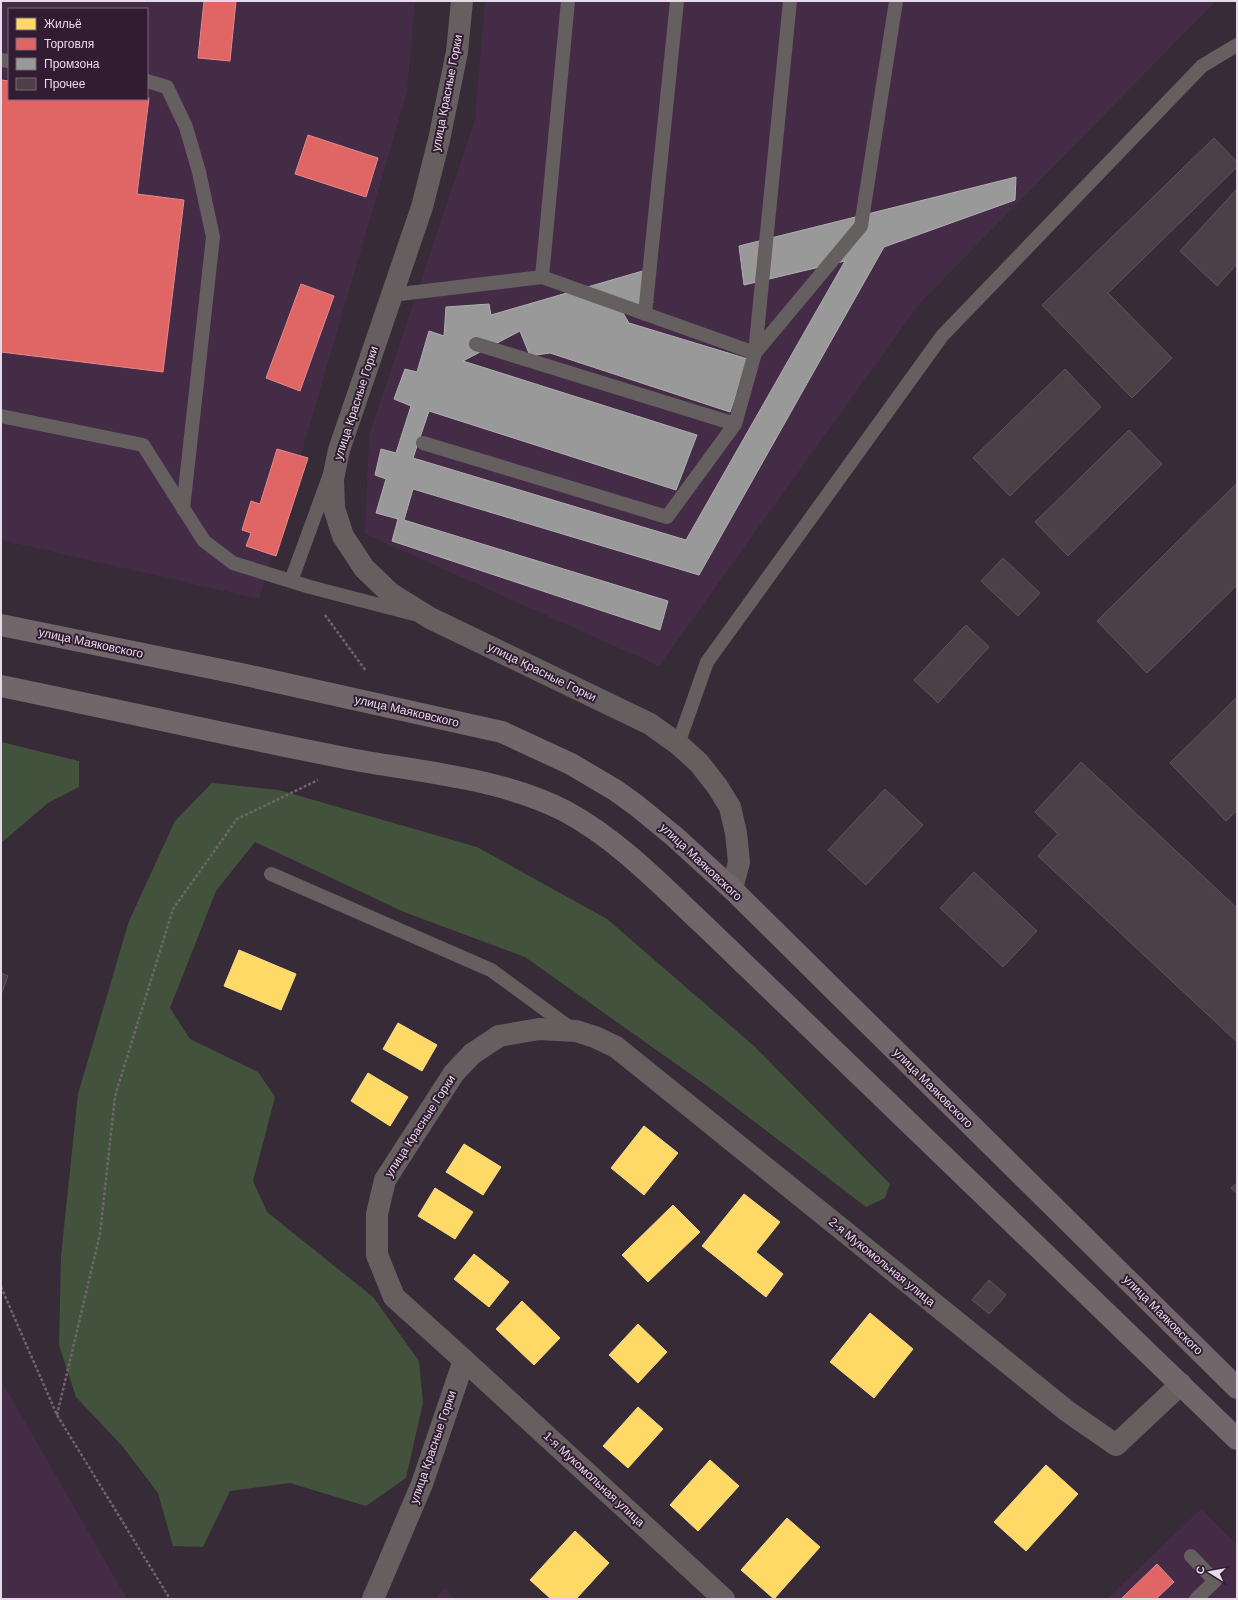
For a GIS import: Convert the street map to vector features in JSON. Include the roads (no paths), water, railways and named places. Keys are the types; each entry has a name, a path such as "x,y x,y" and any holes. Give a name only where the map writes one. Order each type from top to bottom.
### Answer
{"main road":[{"name":"улица Маяковского","path":"1,625 241,674 502,732 571,764 620,794 675,837 732,889 1237,1388"},
{"path":"1,686 350,759 490,784 528,795 564,811 599,832 630,857 706,928 1237,1439"}],"street":[{"name":"улица Красные Горки","path":"462,1 457,52 439,140 422,208 339,450 333,479 334,508 343,536 364,568 390,593 430,618 650,724 678,744 699,763 730,806 736,833 739,862 732,889"},
{"name":"улица Красные Горки","path":"373,1599 422,1484 464,1360 394,1297 377,1255 377,1214 385,1180 454,1073 472,1054 500,1036 539,1029 576,1031"},
{"name":"2-я Мукомольная улица","path":"576,1031 616,1047 1067,1411 1116,1445 1181,1384"},
{"name":"1-я Мукомольная улица","path":"464,1360 724,1599"}],"lane":[{"path":"542,277 568,1"},
{"path":"645,314 677,1"},
{"path":"423,443 667,517 735,424 754,353 790,1"},
{"path":"754,353 861,226 896,1"},
{"path":"678,744 707,662 942,336 1202,66 1237,45"},
{"path":"148,81 167,87 186,127 199,172 213,237 183,509"},
{"path":"392,295 542,277 754,353"},
{"path":"476,344 735,424"},
{"path":"1,416 143,445 204,541 233,563 291,581 430,618"},
{"path":"291,581 339,450"},
{"path":"271,874 491,970 576,1031"},
{"path":"1191,1556 1215,1581 1196,1599"}]}
